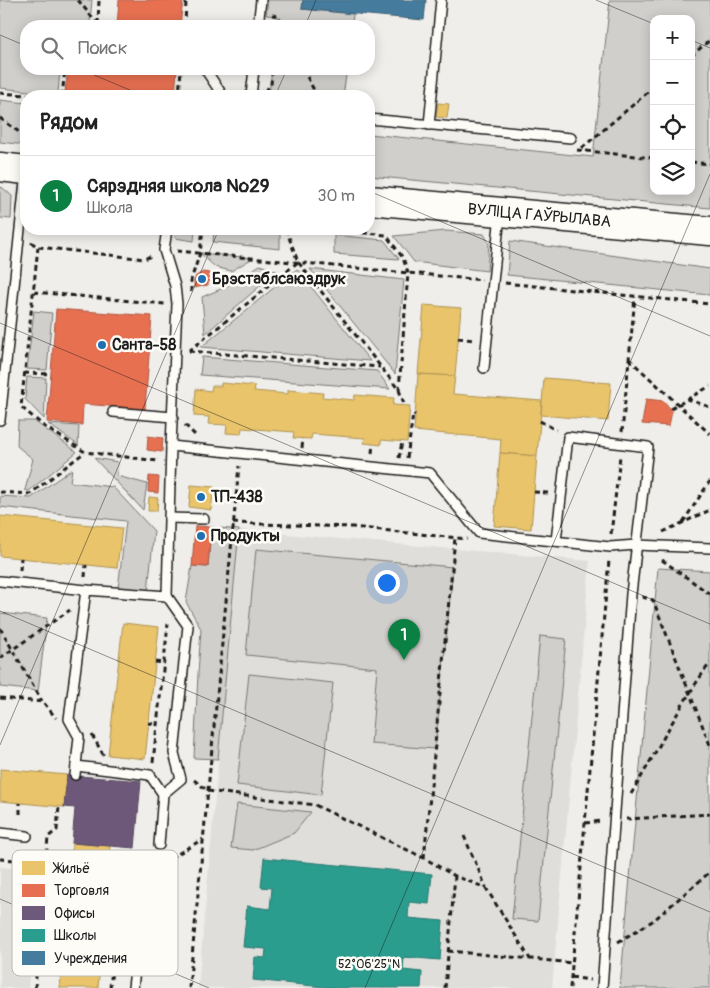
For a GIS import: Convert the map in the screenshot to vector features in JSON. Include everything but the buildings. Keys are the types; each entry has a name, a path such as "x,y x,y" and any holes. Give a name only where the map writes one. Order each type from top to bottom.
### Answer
{"main road":[{"path":"0,167 20,169"},
{"name":"ВУЛІЦА ГАЎРЫЛАВА","path":"375,201 710,231"}],"lane":[{"path":"258,20 260,0"},
{"path":"429,125 441,0"},
{"path":"210,75 219,90"},
{"path":"252,90 253,75"},
{"path":"375,120 571,138"},
{"path":"484,368 500,212"},
{"path":"0,420 20,226"},
{"path":"163,794 181,779 174,753 188,626 167,596 177,304 175,286 164,250 166,235"},
{"path":"113,412 173,417"},
{"path":"556,541 568,437 648,447 631,594 602,985"},
{"path":"171,446 430,473 480,533 610,547 636,544 710,548"},
{"path":"169,518 204,519"},
{"path":"0,581 86,595 167,596"},
{"path":"86,595 69,718 79,737 76,771 150,775 163,794 159,845"},
{"path":"0,834 28,836"}],"path":[{"path":"78,0 93,20"},
{"path":"98,20 99,0"},
{"path":"184,20 186,0"},
{"path":"278,16 280,20"},
{"path":"695,53 710,40"},
{"path":"63,90 64,75"},
{"path":"179,90 181,75"},
{"path":"266,90 271,84 272,75"},
{"path":"306,75 314,90"},
{"path":"579,150 650,91"},
{"path":"0,92 20,94"},
{"path":"0,118 20,132"},
{"path":"695,162 710,164"},
{"path":"375,234 386,235 404,258 408,273 399,390"},
{"path":"19,235 38,247 145,258 164,250 710,304"},
{"path":"191,296 191,280 200,253 202,235"},
{"path":"288,235 298,262 399,390 405,406"},
{"path":"38,247 21,407 45,427 84,452 171,462"},
{"path":"189,352 298,262"},
{"path":"34,292 142,302"},
{"path":"570,988 635,297"},
{"path":"458,338 474,340"},
{"path":"189,342 189,352"},
{"path":"189,352 381,366"},
{"path":"629,359 710,434"},
{"path":"24,373 51,374"},
{"path":"670,409 710,386"},
{"path":"687,399 710,407"},
{"path":"402,442 399,460 407,461 413,414 416,415"},
{"path":"185,416 185,425 195,436 202,439"},
{"path":"540,422 556,430"},
{"path":"372,458 373,444"},
{"path":"0,492 30,494 84,452"},
{"path":"189,988 240,453"},
{"path":"682,523 710,481"},
{"path":"534,492 550,493"},
{"path":"636,544 710,510"},
{"path":"233,523 352,527 455,538 424,858"},
{"path":"636,544 669,564 710,594"},
{"path":"20,574 21,558"},
{"path":"84,580 86,565"},
{"path":"631,594 653,600 710,745"},
{"path":"0,658 86,595"},
{"path":"152,762 169,625"},
{"path":"0,628 43,702 61,724"},
{"path":"155,662 165,663"},
{"path":"614,819 654,756 690,691 710,663"},
{"path":"0,698 43,702"},
{"path":"148,723 157,724"},
{"path":"208,791 315,805 424,858 455,876 486,888"},
{"path":"20,803 20,814"},
{"path":"47,850 48,837 57,830 59,806"},
{"path":"585,823 614,819 710,814"},
{"path":"464,836 486,888 530,959"},
{"path":"604,950 654,920 710,872"},
{"path":"445,988 455,876"},
{"path":"448,951 573,963"},
{"path":"571,978 602,985"}],"shaded area":[{"path":"0,0 92,0 90,20 20,20 20,75 60,75 58,90 0,88"},
{"path":"268,0 303,0 302,9 353,14 352,20 278,20 278,16 266,15"},
{"path":"610,0 710,0 710,208 375,177 375,135 593,157"},
{"path":"271,75 346,75 344,90 269,90"},
{"path":"0,100 20,102 20,144 0,142"},
{"path":"0,187 12,196 11,219 0,218"},
{"path":"445,231 484,234 489,243 487,271 414,262 394,236"},
{"path":"175,235 194,235 194,241 175,238"},
{"path":"214,235 280,235 280,249 213,242"},
{"path":"334,235 384,240 399,259 334,254"},
{"path":"510,241 710,269 710,295 507,275"},
{"path":"200,253 253,258 231,271 215,267"},
{"path":"260,265 277,271 205,334 202,297 223,288"},
{"path":"297,269 370,361 201,347"},
{"path":"310,269 404,280 395,374"},
{"path":"34,311 52,313 47,370 27,369"},
{"path":"202,357 377,371 390,389 200,375"},
{"path":"27,377 46,378 44,419 25,399"},
{"path":"18,421 34,421 77,452 29,491 25,490 33,459 17,446"},
{"path":"48,424 79,426 78,446 78,445"},
{"path":"94,458 118,462 117,476 147,484 143,510"},
{"path":"72,469 70,482 113,487 154,531 148,591 118,589 126,521 0,507 0,496 31,498"},
{"path":"211,527 239,530 218,759 194,758 201,629 186,602 192,566 208,567"},
{"path":"239,530 590,561 552,988 198,988"},
{"path":"256,549 453,567 435,749 371,744 377,668 246,655"},
{"path":"658,568 710,571 710,988 620,988"},
{"path":"0,613 47,618 38,691 0,687"},
{"path":"540,636 566,639 538,921 512,919"},
{"path":"249,674 333,683 321,795 237,785"},
{"path":"237,804 311,812 294,833 253,850 231,848"},
{"path":"0,867 12,868 12,976 29,976 28,988 0,988"}],"place":[{"name":"Брэстаблсаюздрук","path":"202,279"},
{"name":"Санта-58","path":"102,345"},
{"name":"ТП-438","path":"201,497"},
{"name":"Продукты","path":"201,536"},
{"name":"Сярэдняя школа №29","path":"404,660"}]}
